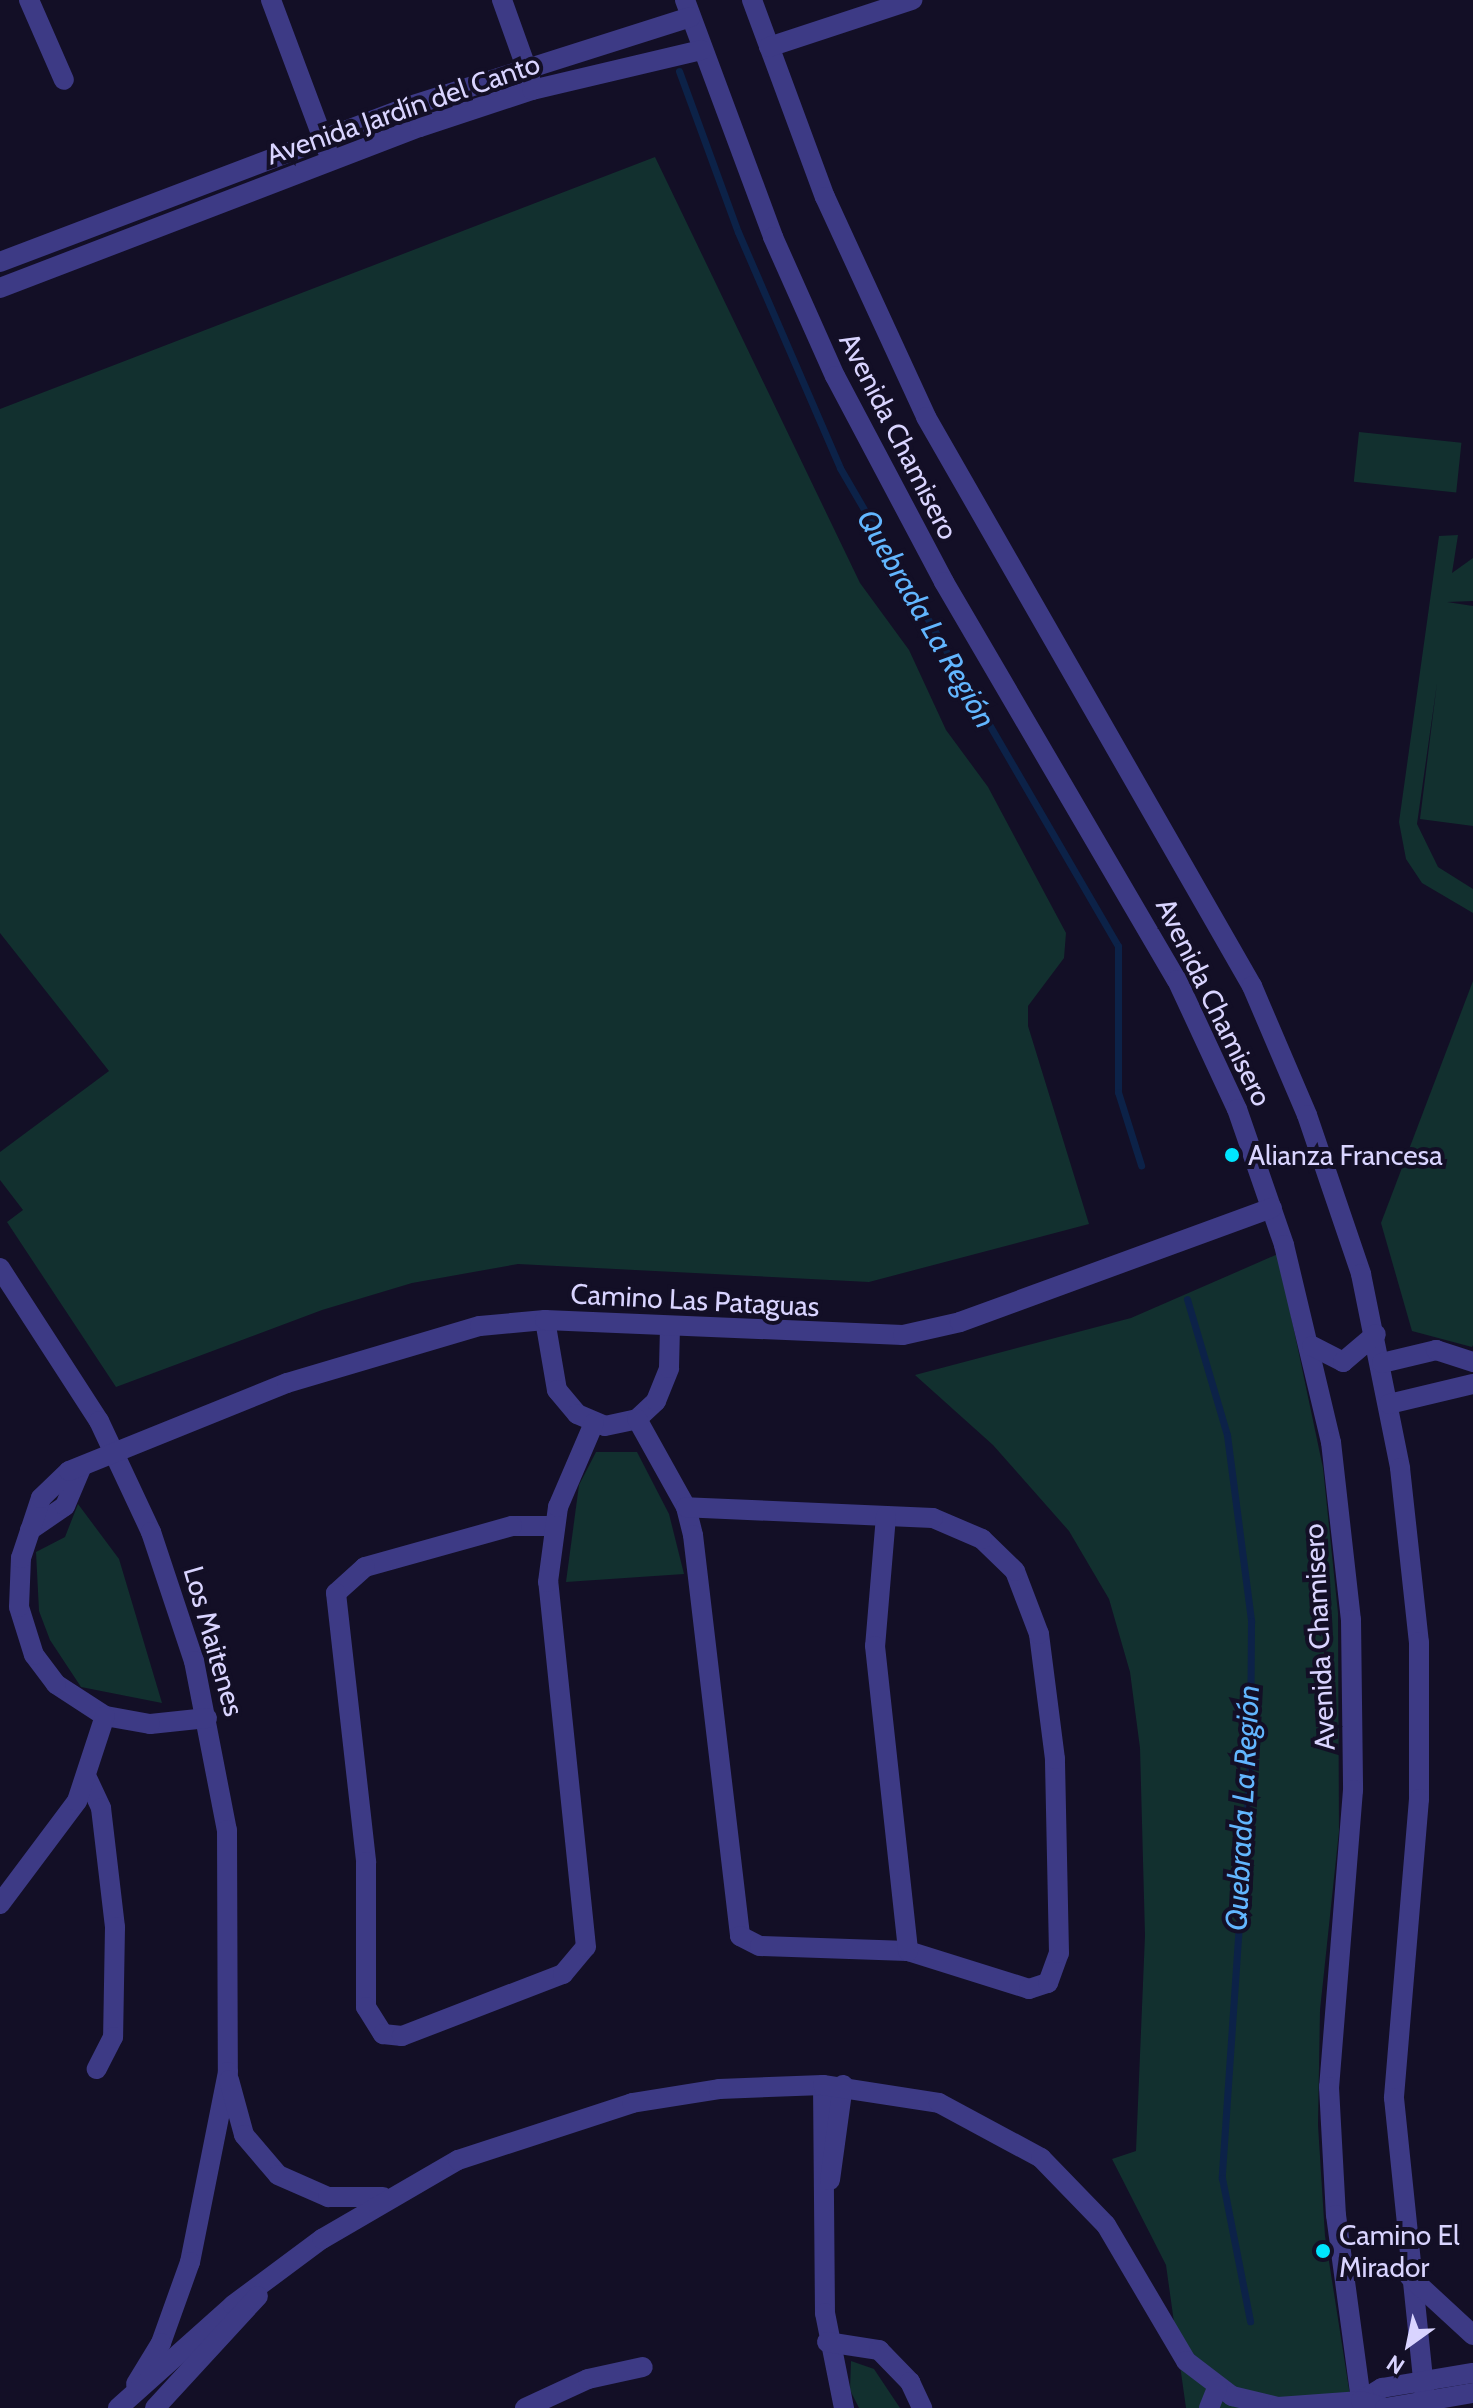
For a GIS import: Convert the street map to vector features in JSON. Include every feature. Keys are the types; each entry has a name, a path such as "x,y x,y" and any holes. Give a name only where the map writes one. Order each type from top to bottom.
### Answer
{"street":[{"path":"29,0 64,80"},
{"path":"271,0 330,162"},
{"path":"502,0 527,66 532,90"},
{"name":"Avenida Chamisero","path":"752,0 825,197 926,417 1200,887 1258,1000 1334,1190 1376,1334 1412,1552 1421,1689 1416,1854 1394,2098 1409,2276 1425,2405"},
{"path":"769,47 912,0"},
{"name":"Avenida Jardín del Canto","path":"0,262 324,139 688,9"},
{"name":"Avenida Chamisero","path":"688,9 701,50 835,376 944,582 1177,980 1272,1208 1312,1346 1351,1620 1353,1790 1329,2087 1336,2215 1362,2404"},
{"name":"Avenida Jardín del Canto","path":"0,288 330,162 532,90 701,50"},
{"path":"123,216 130,238"},
{"name":"Camino Las Pataguas","path":"9,1575 30,1530 65,1506 82,1466 113,1451 352,1361 480,1326 545,1320 854,1337 922,1332 1272,1208"},
{"name":"Los Maitenes","path":"0,1268 113,1451 162,1560 207,1718 231,1870 228,2072 190,2262 161,2343 121,2407"},
{"path":"545,1320 557,1390 594,1423 637,1419 666,1380 670,1326"},
{"path":"1312,1346 1343,1362 1376,1334"},
{"path":"1382,1363 1436,1350 1473,1362"},
{"path":"1389,1404 1473,1384"},
{"path":"637,1419 686,1507 740,1936 760,1946 908,1951 1029,1989 1051,1981 1059,1953 1059,1810 1039,1634 1024,1587 1003,1557 964,1529 933,1518 686,1507"},
{"path":"553,1526 512,1526 365,1567 336,1593 366,1862 366,2007 383,2034 402,2036 563,1974 586,1947 549,1599 553,1526 594,1423"},
{"path":"886,1516 875,1646 908,1951"},
{"path":"9,1575 34,1655 56,1684 105,1716 150,1724 207,1718"},
{"path":"0,1904 88,1780 105,1716"},
{"path":"88,1780 101,1808 115,1927 113,2037 97,2069"},
{"name":"Los Maitenes","path":"228,2072 244,2135 278,2175 328,2197 387,2196"},
{"path":"833,2085 826,2198 827,2342 844,2408"},
{"path":"121,2407 268,2283 387,2196 493,2145 586,2114 719,2089 833,2085 939,2103 1041,2158 1106,2225 1176,2347 1217,2388 1278,2407 1362,2404 1385,2408 1425,2405 1473,2393"},
{"path":"1409,2276 1473,2335"},
{"path":"155,2408 268,2283"},
{"path":"827,2342 879,2350 910,2382 922,2408"},
{"path":"525,2408 588,2379 643,2367"},
{"path":"1362,2404 1375,2390 1473,2373"},
{"path":"1209,2408 1217,2388"}],"green space":[{"path":"655,157 860,583 909,650 946,730 988,787 1066,933 1064,958 1028,1006 1028,1026 1089,1224 869,1282 518,1264 412,1283 322,1310 116,1387 7,1222 23,1210 0,1180 0,1152 109,1071 0,933 0,409"},
{"path":"1359,432 1461,443 1456,492 1354,482"},
{"path":"1458,535 1452,573 1473,558 1473,601 1447,602 1473,606 1473,826 1420,819 1437,683 1417,824 1438,867 1473,889 1473,913 1422,883 1406,859 1399,822 1439,536"},
{"path":"1473,981 1472,1347 1412,1331 1381,1223"},
{"path":"1278,1254 1323,1468 1338,1613 1339,1831 1320,2010 1318,2125 1325,2236 1352,2408 1186,2408 1166,2265 1112,2159 1136,2151 1145,1935 1140,1748 1130,1672 1109,1599 1069,1531 993,1445 915,1375 1131,1318"},
{"path":"596,1452 637,1452 669,1514 684,1574 566,1582 579,1485"},
{"path":"78,1504 119,1559 162,1703 81,1687 50,1640 39,1611 36,1552 65,1537"},
{"path":"851,2361 874,2369 900,2408 859,2408 850,2390"}],"waterway":[{"name":"Quebrada La Región","path":"679,71 738,232 840,468 1118,946 1118,1092 1141,1165"},
{"name":"Quebrada La Región","path":"1187,1299 1227,1435 1251,1621 1250,1762 1222,2178 1250,2321"}],"place":[{"name":"Alianza Francesa","path":"1232,1155"},
{"name":"Camino El Mirador","path":"1323,2251"}]}
